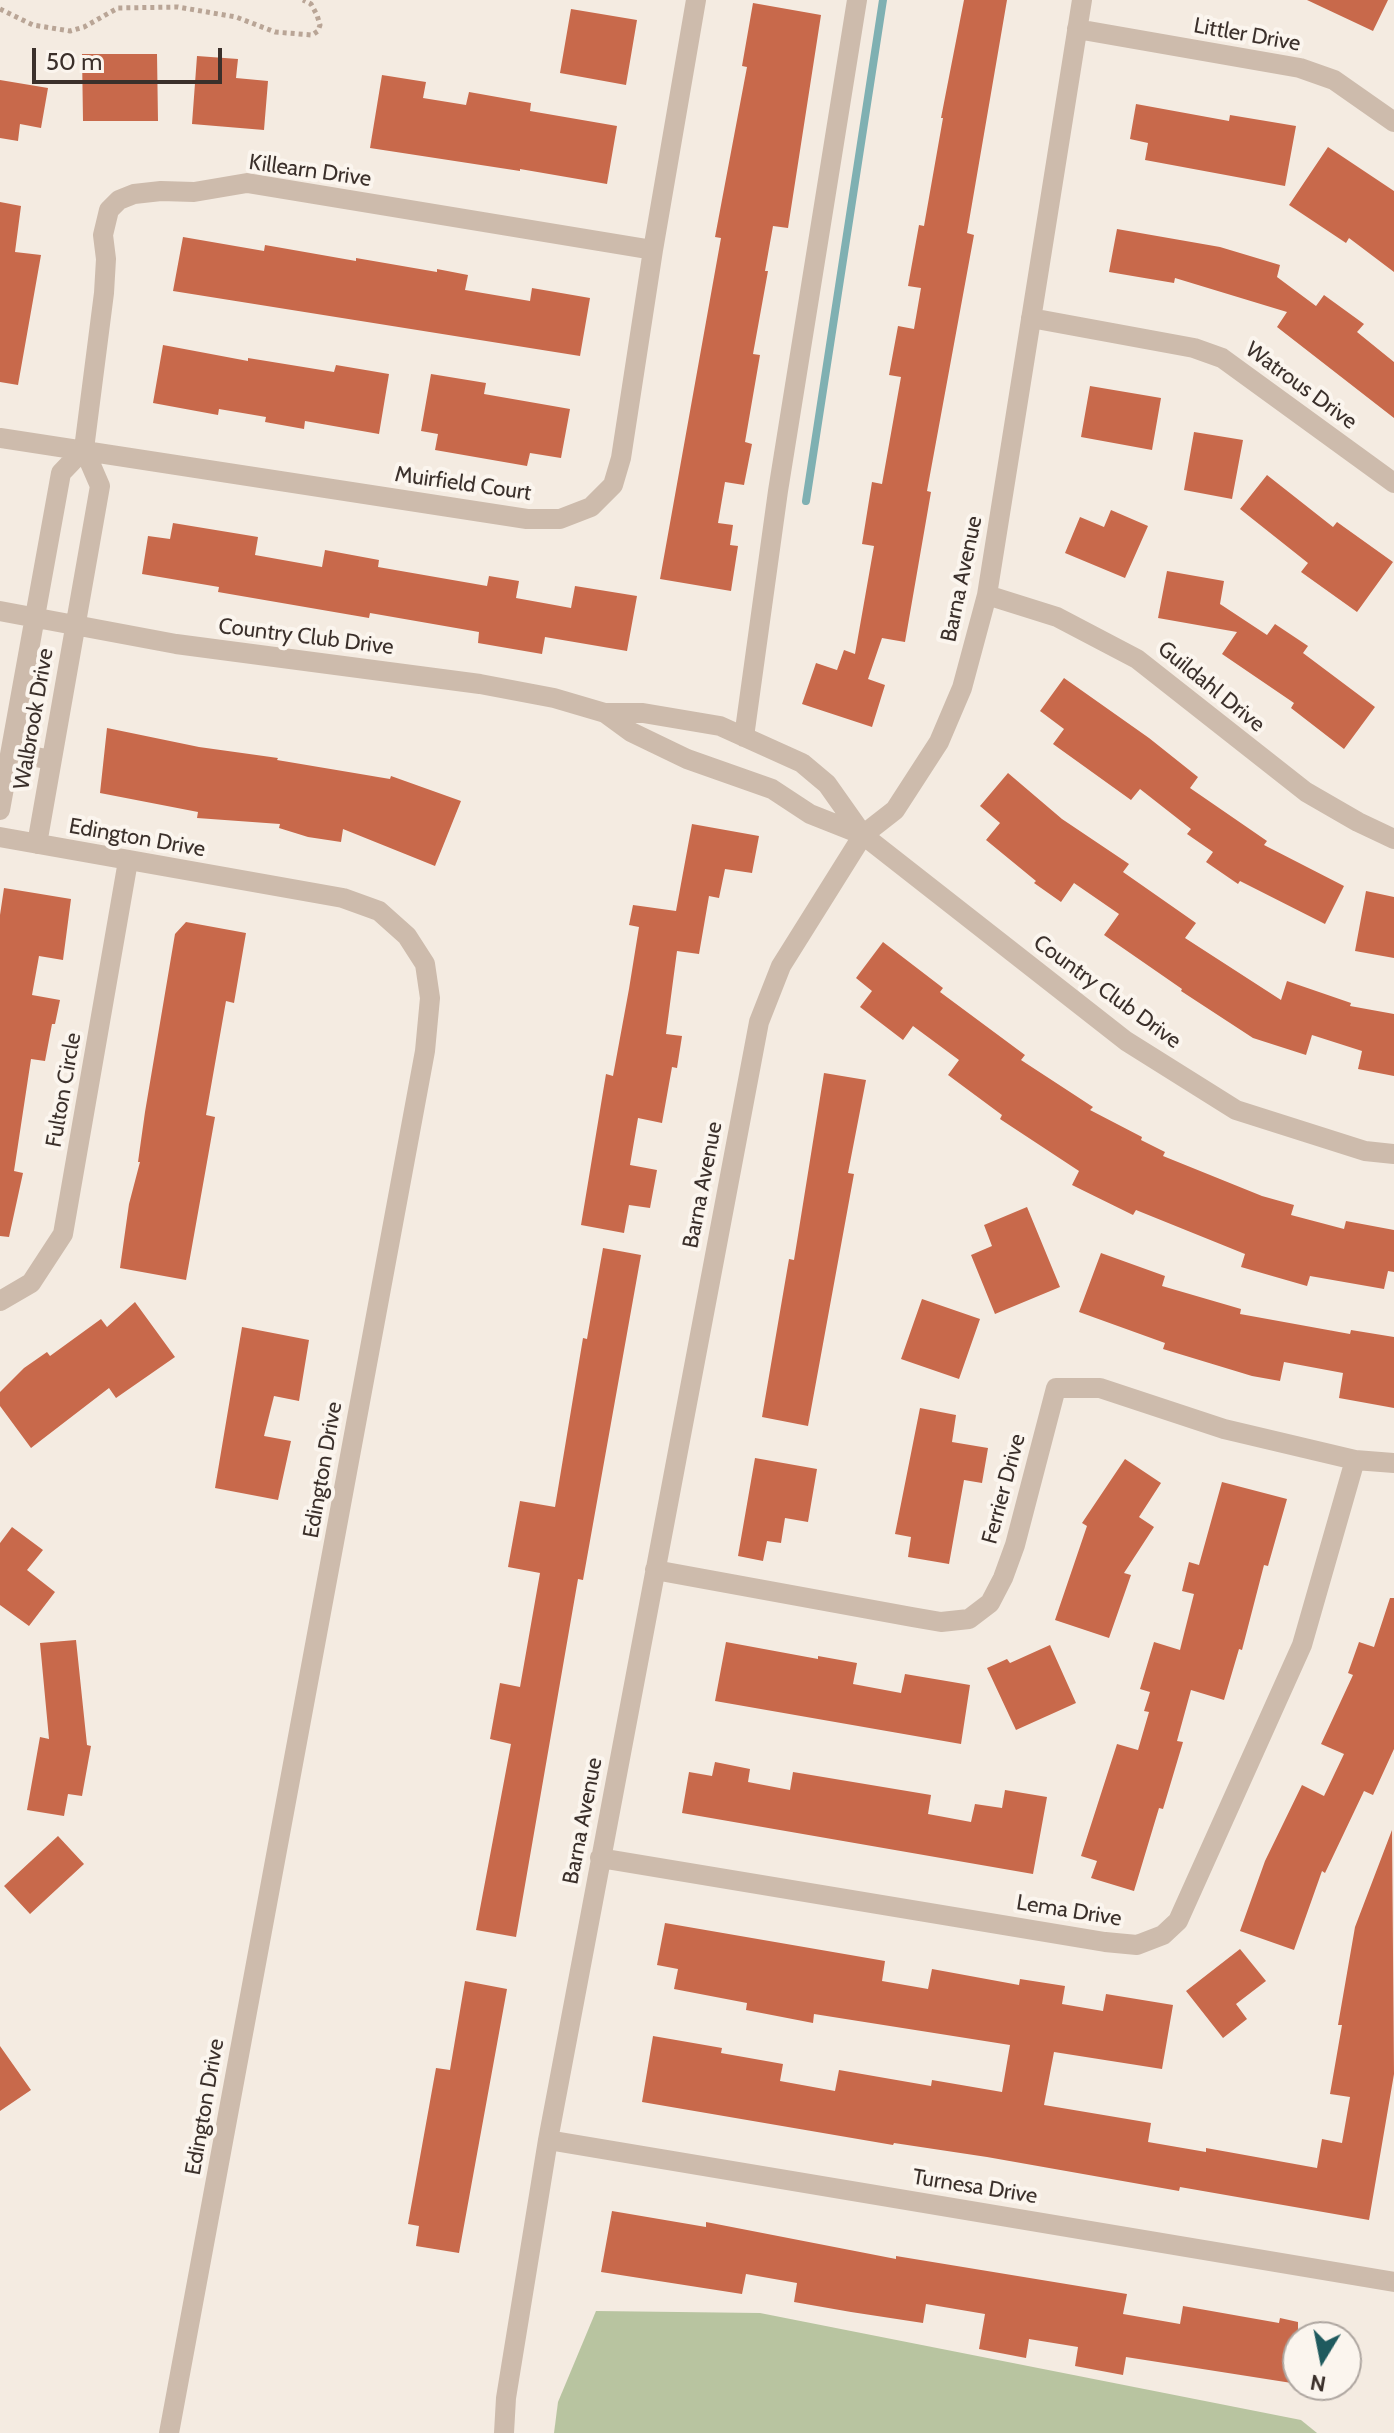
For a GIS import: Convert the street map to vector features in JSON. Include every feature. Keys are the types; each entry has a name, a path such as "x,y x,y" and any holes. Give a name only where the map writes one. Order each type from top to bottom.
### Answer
{"street":[{"name":"Muirfield Court","path":"0,438 527,519 560,519 591,507 613,485 621,458 696,0"},
{"path":"744,737 778,491 857,0"},
{"name":"Barna Avenue","path":"504,2433 506,2398 548,2140 759,1022 781,966 863,835 895,810 939,742 962,688 987,595 1082,0"},
{"name":"Littler Drive","path":"1077,29 1300,68 1334,80 1394,122"},
{"name":"Killearn Drive","path":"84,449 104,293 106,259 103,235 109,210 119,200 134,194 194,192 247,183 653,250"},
{"name":"Watrous Drive","path":"1031,318 1194,348 1222,358 1394,483"},
{"path":"35,618 61,473 84,449"},
{"name":"Walbrook Drive","path":"37,844 100,486 84,449"},
{"name":"Guildahl Drive","path":"987,595 1057,617 1137,659 1306,792 1394,839"},
{"name":"Country Club Drive","path":"0,611 176,644 480,684 554,698 605,713 643,713 720,726 802,763 827,784 863,835"},
{"name":"Walbrook Drive","path":"0,810 35,618"},
{"name":"Country Club Drive","path":"605,713 631,732 659,746 772,789 810,814 863,835 1126,1041 1236,1110 1365,1151 1394,1154"},
{"path":"11,752 51,760"},
{"name":"Edington Drive","path":"0,837 343,898 379,911 407,936 425,964 430,998 425,1051 169,2433"},
{"name":"Fulton Circle","path":"0,1301 31,1283 63,1234 128,861"},
{"name":"Ferrier Drive","path":"655,1570 941,1622 969,1619 990,1603 1003,1578 1015,1545 1056,1388 1100,1388 1224,1429 1355,1460 1394,1463"},
{"name":"Lema Drive","path":"600,1858 1105,1942 1137,1945 1163,1935 1178,1921 1302,1645 1355,1460"},
{"name":"Turnesa Drive","path":"548,2140 1394,2282"}],"path":[{"path":"0,9 33,25 70,31 84,27 118,8 178,7 236,17 275,32 312,35 320,25 311,4 303,0"}],"green space":[{"path":"596,2311 760,2313 1301,2420 1317,2433 554,2433 558,2402"}],"building":[{"path":"964,0 1007,0 967,233 974,235 927,491 931,492 905,642 882,638 868,679 885,685 872,727 802,704 816,663 837,670 844,650 855,654 874,546 862,544 872,482 882,484 901,377 889,375 898,326 914,329 921,288 908,286 919,225 924,226"},
{"path":"1307,0 1388,0 1373,31"},
{"path":"753,3 821,15 788,228 773,226 765,271 768,271 753,354 760,355 745,442 752,444 744,485 725,482 718,523 733,525 730,545 738,546 731,591 660,579 721,238 715,237 747,67 742,66"},
{"path":"571,9 637,20 626,85 560,73"},
{"path":"82,54 157,54 158,121 83,121"},
{"path":"197,56 238,59 236,78 268,81 264,130 192,124"},
{"path":"382,75 426,82 423,98 466,105 469,92 531,103 530,111 617,126 607,184 370,148"},
{"path":"0,80 48,88 41,128 20,124 18,141 0,138"},
{"path":"1136,104 1229,121 1230,115 1296,126 1285,186 1145,160 1148,143 1130,139"},
{"path":"1328,147 1394,191 1394,272 1349,238 1346,243 1289,205"},
{"path":"0,202 21,206 15,252 41,255 18,385 0,382"},
{"path":"1117,229 1220,247 1280,265 1277,277 1316,306 1324,295 1364,324 1357,332 1394,362 1394,418 1277,327 1287,312 1175,278 1174,283 1109,272"},
{"path":"183,237 264,251 265,245 356,261 356,258 437,272 437,269 468,275 465,290 530,301 532,288 590,298 580,356 173,291"},
{"path":"163,345 248,361 248,358 334,372 336,365 389,374 379,434 305,421 304,429 265,422 266,417 219,409 218,415 153,403"},
{"path":"431,374 486,383 484,394 570,409 561,458 530,453 527,466 435,450 438,434 421,431"},
{"path":"1090,386 1161,398 1152,450 1081,437"},
{"path":"1194,432 1243,440 1232,499 1184,490"},
{"path":"1267,475 1333,527 1337,522 1393,562 1357,612 1301,572 1308,563 1240,509"},
{"path":"1111,510 1148,526 1125,578 1065,553 1080,517 1104,527"},
{"path":"173,523 258,537 255,555 322,567 325,550 379,560 378,567 487,586 489,576 519,581 516,598 571,608 575,586 637,596 627,651 545,637 542,654 478,643 479,632 370,613 369,618 218,592 219,587 142,574 148,536 170,539"},
{"path":"1167,571 1224,581 1220,604 1267,635 1275,624 1308,646 1303,653 1375,707 1344,749 1291,708 1294,703 1222,654 1237,632 1158,618"},
{"path":"1064,678 1198,777 1190,788 1267,841 1264,845 1344,886 1325,924 1240,881 1238,884 1206,862 1213,852 1187,834 1191,829 1140,789 1131,800 1053,744 1064,729 1040,711"},
{"path":"107,728 199,747 390,779 391,776 461,801 435,866 343,829 341,842 308,837 279,828 280,824 197,818 198,812 100,793"},
{"path":"1008,773 1062,819 1129,864 1123,872 1196,923 1185,938 1281,1000 1287,981 1351,1003 1350,1006 1394,1014 1394,1076 1358,1069 1362,1051 1312,1035 1306,1055 1253,1038 1104,935 1119,914 1074,883 1061,902 1034,883 1036,881 986,840 1000,823 980,806"},
{"path":"692,824 759,836 752,873 725,869 719,898 709,896 699,954 677,951 666,1034 682,1036 677,1068 672,1067 662,1123 638,1118 630,1165 657,1170 650,1208 629,1205 624,1233 581,1225 606,1074 613,1076 629,989 639,927 629,925 633,905 676,911"},
{"path":"4,888 71,899 63,960 39,956 32,995 60,1000 45,1061 31,1059 14,1171 23,1173 9,1237 0,1236 0,915"},
{"path":"1366,891 1394,897 1394,958 1355,951"},
{"path":"186,922 246,933 234,1003 226,1001 206,1115 215,1117 186,1280 120,1268 129,1204 140,1162 145,1112 175,934"},
{"path":"883,942 943,988 940,992 1025,1055 1021,1060 1093,1107 1090,1110 1165,1152 1163,1156 1262,1196 1294,1205 1291,1215 1344,1229 1346,1221 1394,1230 1394,1272 1388,1271 1384,1289 1310,1276 1307,1286 1241,1267 1245,1254 1136,1210 1133,1215 1072,1185 1079,1171 1000,1119 1002,1115 948,1075 959,1060 913,1026 903,1040 860,1007 872,991 856,978"},
{"path":"824,1073 866,1080 848,1173 854,1174 808,1426 762,1417 789,1259 794,1260"},
{"path":"1027,1207 1060,1287 995,1314 971,1255 992,1246 984,1225"},
{"path":"603,1248 641,1255 583,1580 578,1579 516,1937 476,1930 511,1744 490,1739 500,1683 520,1687 540,1573 508,1567 520,1501 555,1507 583,1338 587,1339"},
{"path":"1101,1253 1165,1276 1162,1286 1241,1309 1240,1314 1350,1334 1351,1330 1394,1337 1394,1408 1339,1398 1343,1373 1284,1362 1280,1381 1252,1376 1163,1349 1165,1343 1079,1312"},
{"path":"922,1299 980,1319 959,1379 901,1359"},
{"path":"135,1302 175,1357 116,1398 109,1388 31,1448 0,1406 0,1392 24,1368 47,1352 50,1356 101,1319 107,1327"},
{"path":"242,1327 309,1340 299,1401 274,1396 264,1436 291,1441 278,1500 215,1488"},
{"path":"920,1408 956,1415 952,1442 988,1448 982,1483 964,1480 949,1564 908,1557 911,1537 895,1534"},
{"path":"755,1458 817,1469 808,1522 785,1518 781,1543 767,1541 763,1561 738,1556"},
{"path":"1125,1459 1161,1483 1139,1517 1154,1527 1124,1573 1131,1575 1109,1638 1055,1620 1087,1526 1082,1523"},
{"path":"1222,1482 1287,1499 1224,1700 1191,1690 1177,1741 1183,1742 1134,1891 1091,1878 1097,1861 1081,1856 1117,1744 1138,1750 1149,1712 1144,1711 1150,1692 1140,1689 1154,1642 1180,1650 1194,1594 1182,1591 1189,1562 1199,1565"},
{"path":"12,1527 43,1550 27,1570 55,1592 29,1626 0,1605 0,1543"},
{"path":"1390,1598 1394,1598 1394,1749 1373,1795 1364,1791 1325,1873 1322,1871 1294,1950 1240,1931 1265,1861 1302,1785 1324,1796 1344,1754 1321,1744 1353,1675 1348,1673 1359,1642 1374,1647"},
{"path":"76,1640 87,1745 91,1746 82,1796 68,1794 64,1816 27,1810 40,1737 49,1739 40,1643"},
{"path":"726,1642 857,1663 853,1684 901,1693 905,1674 970,1685 961,1744 715,1701"},
{"path":"1050,1645 1076,1703 1016,1730 987,1668 1007,1659 1010,1663"},
{"path":"715,1762 750,1769 748,1782 790,1790 793,1772 931,1795 928,1814 971,1822 975,1804 1002,1808 1005,1790 1047,1797 1033,1874 682,1813 689,1772 712,1776"},
{"path":"1392,1830 1394,2074 1369,2220 642,2102 653,2036 722,2048 721,2053 783,2064 780,2081 835,2091 839,2070 931,2086 932,2080 1002,2092 1010,2045 814,2014 813,2023 746,2010 747,2003 674,1989 678,1969 657,1965 665,1923 885,1961 882,1981 928,1989 932,1969 1019,1985 1020,1979 1065,1986 1062,2004 1103,2011 1106,1994 1173,2005 1162,2069 1054,2052 1044,2105 1151,2123 1148,2142 1206,2152 1206,2148 1317,2168 1322,2139 1342,2143 1350,2097 1330,2094 1342,2025 1338,2025 1355,1927"},
{"path":"58,1836 84,1864 30,1914 4,1886"},
{"path":"1240,1949 1266,1981 1236,2004 1247,2019 1223,2038 1186,1991"},
{"path":"465,1981 507,1989 459,2253 416,2246 419,2226 408,2224 436,2068 450,2070"},
{"path":"0,2046 31,2090 0,2111"},
{"path":"612,2211 706,2227 706,2222 896,2259 896,2256 1127,2294 1123,2314 1180,2324 1183,2306 1279,2323 1280,2318 1294,2321 1282,2321 1282,2381 1126,2357 1123,2375 1075,2366 1078,2347 1029,2339 1026,2358 979,2349 985,2314 926,2304 923,2323 794,2302 797,2283 746,2274 742,2294 601,2272"}],"waterway":[{"path":"806,501 883,0"}]}
